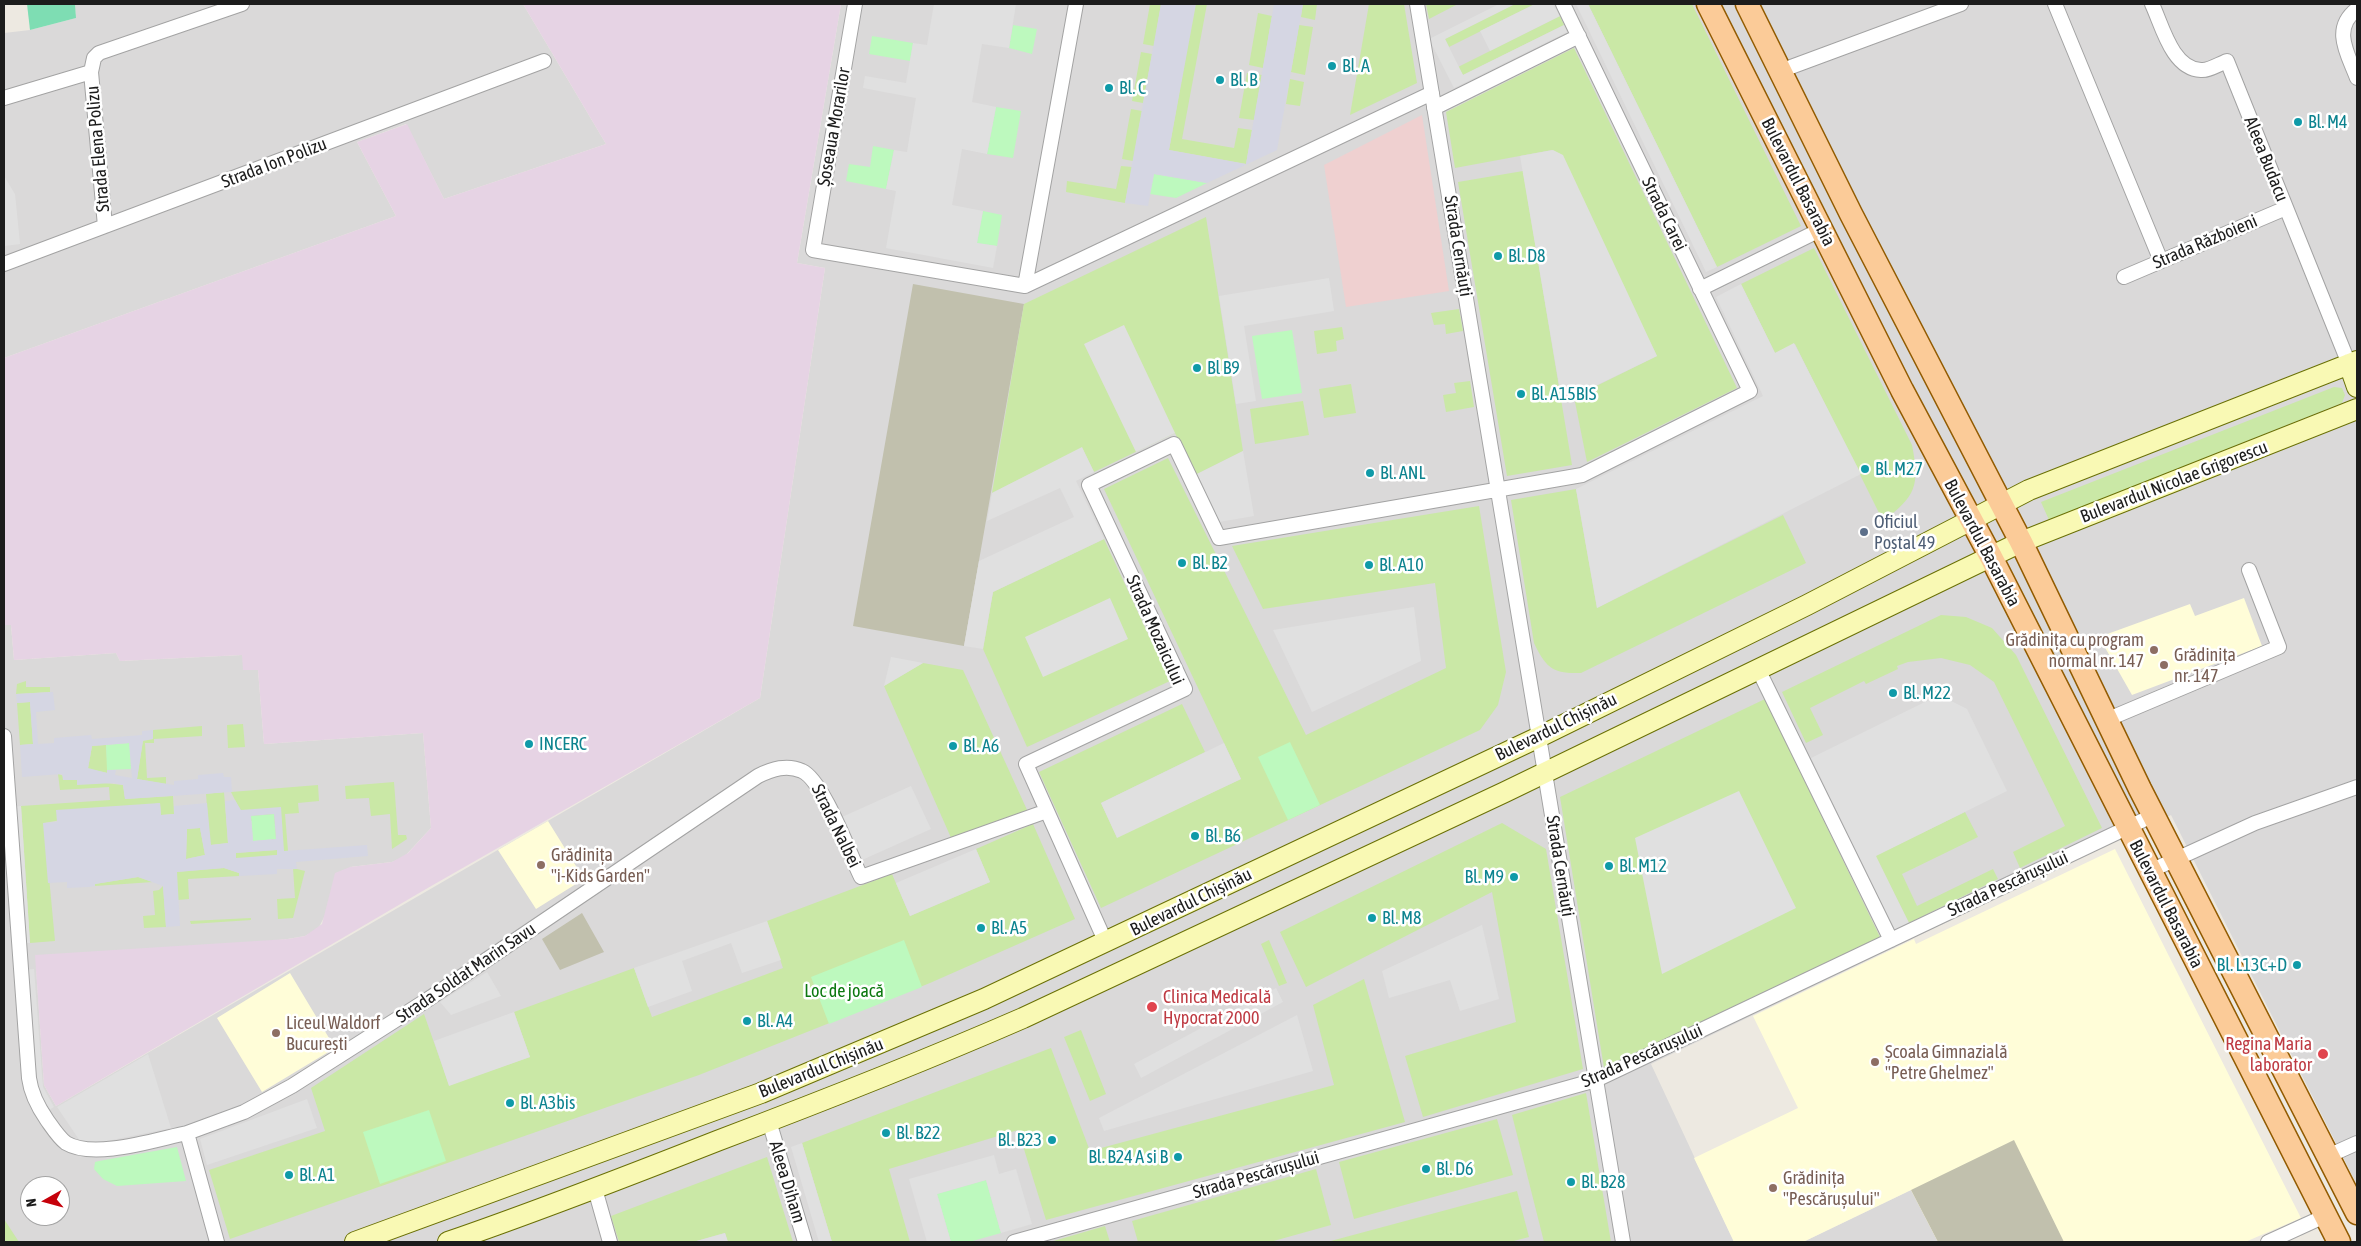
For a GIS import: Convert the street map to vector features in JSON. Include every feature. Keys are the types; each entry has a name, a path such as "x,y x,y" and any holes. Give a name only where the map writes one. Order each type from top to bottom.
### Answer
{"main road":[{"name":"Bulevardul Basarabia","path":"1708,4 1902,390 1991,557 2339,1242"},
{"name":"Bulevardul Basarabia","path":"1746,4 2021,542 2106,720 2357,1213"},
{"path":"2002,506 2029,490 2353,362 2357,387"},
{"name":"Bulevardul Nicolae Grigorescu","path":"1991,557 2021,542 2357,409"},
{"name":"Bulevardul Chișinău","path":"355,1242 761,1093 976,1002 1106,943 1539,737 2002,506"},
{"name":"Bulevardul Chișinău","path":"448,1242 595,1189 769,1121 949,1050 1031,1014 1545,772 1991,557"}],"street":[{"name":"Strada Elena Polizu","path":"105,226 91,72 94,58 99,53 242,4"},
{"name":"Șoseaua Morarilor","path":"855,4 813,250 1025,286"},
{"path":"1025,286 1076,4"},
{"name":"Strada Cernăuți","path":"1417,4 1623,1242"},
{"name":"Strada Carei","path":"1498,489 1582,475 1750,392 1563,4"},
{"path":"1780,71 1961,4"},
{"path":"2055,4 2161,261"},
{"name":"Aleea Budacu","path":"2152,4 2174,52 2186,66 2202,71 2226,61 2286,208 2353,362"},
{"path":"2357,9 2348,16 2342,34 2357,78"},
{"path":"1025,286 1415,101 1453,98 1579,36"},
{"name":"Strada Ion Polizu","path":"4,264 544,61"},
{"name":"Strada Elena Polizu","path":"4,98 91,72"},
{"name":"Strada Războieni","path":"2124,276 2286,208"},
{"path":"1700,289 1822,229"},
{"name":"Strada Mozaicului","path":"1047,811 1026,764 1185,689 1089,485 1174,444 1219,538 1498,489"},
{"path":"2106,720 2279,646 2249,570"},
{"path":"1758,669 1891,940"},
{"name":"Strada Soldat Marin Savu","path":"4,736 29,1078 34,1096 54,1130 66,1143 80,1148 106,1149 187,1133 244,1112 292,1086 427,1000 754,778"},
{"name":"Strada Nalbei","path":"754,778 769,770 781,768 797,769 811,777 823,795 861,877 1047,811"},
{"path":"2150,871 2254,823 2357,787"},
{"path":"1047,811 1106,943"},
{"name":"Strada Pescărușului","path":"1014,1242 1596,1080 2154,815"},
{"name":"Aleea Diham","path":"769,1121 805,1242"},
{"path":"187,1133 216,1242"},
{"path":"2328,1156 2357,1144"},
{"path":"595,1189 610,1242"},
{"path":"2268,1242 2326,1216"}],"shaded area":[{"path":"75,4 523,4 606,144 444,199 406,124 357,142 396,216 4,358 4,33 30,30 76,18"},
{"path":"523,4 841,4 797,263 825,268 760,698 426,889 56,1106 44,1085 35,955 288,939 305,936 322,924 335,873 350,867 392,862 408,853 431,828 423,733 264,744 258,670 243,670 242,655 120,661 116,653 14,660 11,625 4,625 4,358 396,216 357,142 407,124 444,199 606,144"},
{"path":"841,4 2357,4 2357,1185 2171,815 1651,1064 1734,1242 4,1242 4,625 11,625 14,660 116,653 120,661 242,655 258,670 264,744 423,733 431,828 404,857 392,862 350,867 318,929 305,936 288,939 36,966 44,1085 56,1106 760,698 825,268 797,263"},
{"path":"934,4 1016,4 1009,48 982,44 972,102 996,107 987,154 962,149 952,205 983,211 977,243 997,246 993,268 886,248 896,191 886,189 894,150 907,152 916,98 863,88 865,76 906,83 913,43 927,45"},
{"path":"1161,4 1196,4 1169,150 1246,164 1274,4 1303,4 1277,150 1207,183 1154,174 1148,206 1125,203"},
{"path":"1499,4 1515,4 1445,39 1463,75 1564,25 1567,32 1454,88 1429,39"},
{"path":"1535,4 1553,4 1560,16 1490,51 1480,31"},
{"path":"1576,4 1588,4 1717,267 1706,272"},
{"path":"1422,115 1449,291 1346,307 1324,165"},
{"path":"1553,150 1563,155 1657,356 1562,402 1520,156"},
{"path":"4,176 15,194 20,244 4,246"},
{"path":"1329,278 1334,311 1244,326 1256,401 1236,404 1219,296"},
{"path":"913,284 1024,304 964,646 853,626"},
{"path":"1741,284 1775,353 1794,343 1861,474 1597,608 1576,489 1763,396 1716,297"},
{"path":"1124,325 1175,433 1136,452 1084,344"},
{"path":"1082,447 1094,472 1076,481 1104,539 993,592 983,649 964,646 979,561 1074,517 1060,488 987,521 992,493"},
{"path":"1243,451 1254,516 1219,522 1195,475"},
{"path":"1110,598 1128,639 1043,677 1025,637"},
{"name":"Grădinița nr. 147","path":"2244,598 2262,646 2132,695 2099,637 2190,604 2195,616"},
{"path":"1414,607 1421,661 1312,712 1273,630"},
{"path":"891,657 923,663 884,686"},
{"path":"53,692 55,710 36,712 38,744 54,743 54,738 91,735 92,739 142,735 142,731 153,730 153,739 143,741 137,779 174,785 174,781 198,779 198,775 223,773 224,777 231,777 232,792 125,799 123,785 114,783 77,785 77,780 63,780 62,774 22,777 20,745 33,744 30,702 17,703 16,694","holes":["129,743 132,778 115,775 116,770 107,770 107,773 88,768 92,746"]},
{"path":"1929,700 1949,700 1967,709 2007,791 1876,856 1909,923 1895,930 1811,758"},
{"path":"1224,743 1241,779 1117,838 1101,803"},
{"path":"911,786 931,829 862,860 842,817"},
{"path":"1739,791 1796,908 1662,974 1635,838"},
{"path":"235,800 241,810 281,807 284,851 367,845 368,856 296,862 297,869 277,869 277,874 239,876 239,873 224,868 177,872 180,926 166,927 163,886 138,877 95,884 95,886 89,887 67,888 67,882 48,883 43,823 57,822 56,810 160,803 161,815 174,814 174,806 207,803 211,845 228,843 225,801","holes":["274,814 276,839 253,841 251,816","200,828 205,855 186,859 187,829","277,850 277,855 236,858 236,853"]},
{"path":"21,806 30,943 21,943 11,807"},
{"name":"Grădinița \"i-Kids Garden\"","path":"548,821 584,879 536,909 498,850"},
{"path":"976,849 990,882 910,916 896,883"},
{"path":"2115,849 2301,1218 2245,1242 1938,1242 1911,1190 1803,1242 1734,1242 1694,1158 1798,1108 1753,1016 1914,939 1916,944"},
{"path":"582,913 604,952 560,970 542,939"},
{"path":"767,921 781,960 742,973 731,943 682,961 692,991 648,1007 634,968"},
{"path":"1482,925 1499,999 1460,1011 1450,980 1389,998 1382,971"},
{"path":"34,969 43,1087 54,1107 46,1112 35,1094 24,970"},
{"path":"487,972 501,996 451,1015 440,1002"},
{"name":"Liceul Waldorf București","path":"290,973 335,1048 262,1092 217,1018"},
{"path":"1276,988 1283,1002 1141,1078 1134,1064"},
{"path":"514,1012 530,1057 449,1086 434,1041"},
{"path":"1297,1015 1313,1071 1104,1131 1099,1118"},
{"path":"148,1054 171,1128 92,1144 80,1141 57,1107"},
{"path":"307,1099 317,1128 207,1165 200,1139"},
{"path":"2014,1140 2064,1242 1938,1242 1911,1190"},
{"path":"802,1143 832,1242 819,1242 791,1147"},
{"path":"994,1155 999,1174 1016,1169 1032,1224 1001,1233 986,1180 937,1194 951,1242 927,1242 909,1179"},
{"path":"1911,1190 1938,1242 1803,1242"},
{"path":"725,1233 728,1242 693,1242"}],"green space":[{"path":"27,4 75,4 76,18 30,30"},
{"path":"1150,4 1161,4 1154,46 1143,44"},
{"path":"1195,4 1207,4 1182,139 1234,148 1238,128 1252,130 1246,164 1169,150"},
{"path":"1303,4 1317,4 1315,20 1301,17"},
{"path":"1369,4 1404,4 1417,83 1350,115"},
{"path":"1426,4 1458,4 1429,19"},
{"path":"1515,4 1535,4 1449,47 1445,39"},
{"path":"1588,4 1692,4 1801,226 1717,267"},
{"path":"1258,13 1272,16 1263,68 1249,65"},
{"path":"1560,16 1564,25 1463,75 1458,67"},
{"path":"1013,25 1037,29 1032,54 1009,48"},
{"path":"1299,25 1313,27 1305,75 1291,72"},
{"path":"872,36 913,43 910,61 869,54"},
{"path":"1574,48 1737,388 1587,462 1574,397 1657,356 1552,150 1455,168 1446,112"},
{"path":"1141,52 1152,54 1143,103 1132,101"},
{"path":"1247,73 1262,75 1254,120 1239,118"},
{"path":"1290,79 1304,82 1300,106 1286,104"},
{"path":"996,107 1021,111 1013,158 987,154"},
{"path":"1131,109 1142,111 1133,161 1122,159"},
{"path":"873,146 894,150 886,189 846,181 849,164 870,167"},
{"path":"1121,166 1132,167 1125,203 1066,192 1067,181 1116,189"},
{"path":"1523,171 1572,465 1507,476 1458,182"},
{"path":"1154,174 1207,183 1176,198 1150,194"},
{"path":"983,211 1002,215 997,246 977,243"},
{"path":"1206,217 1243,451 1195,475 1175,433 1094,472 1082,448 992,493 1024,304"},
{"path":"1814,248 1912,445 1915,471 1913,489 1903,504 1883,521 1795,344 1775,353 1741,284"},
{"path":"1459,309 1463,331 1446,334 1445,324 1434,325 1431,313"},
{"path":"1342,327 1344,339 1336,341 1337,351 1317,354 1314,331"},
{"path":"1292,330 1302,393 1262,399 1252,336"},
{"path":"1470,381 1474,407 1446,412 1443,395 1456,393 1454,383"},
{"path":"1351,384 1356,413 1324,418 1319,389"},
{"path":"2334,387 2342,388 2345,395 2342,403 2049,520 2041,502"},
{"path":"1303,401 1309,435 1255,444 1250,409"},
{"path":"1168,458 1306,735 1446,668 1435,583 1263,609 1232,546 1479,506 1506,672 1498,705 1480,730 1101,908 1039,772 1182,704 1205,752 1101,803 1117,837 1241,779 1104,489"},
{"path":"1576,489 1597,608 1783,515 1806,563 1581,673 1557,671 1542,658 1534,643 1511,500"},
{"path":"1104,539 1170,681 1027,747 983,649 993,592"},
{"path":"1941,615 1966,617 1992,628 2016,655 2102,828 2020,868 2013,852 2065,826 1994,682 1970,665 1941,658 1908,662 1897,666 1898,669 1866,684 1864,681 1810,708 1823,735 1806,743 1782,692"},
{"path":"923,663 963,670 1028,812 952,840 884,686"},
{"path":"26,681 26,687 50,687 50,692 16,694 17,684"},
{"path":"1765,699 1880,937 1604,1068 1560,797"},
{"path":"30,702 33,744 20,745 17,703"},
{"path":"243,724 245,747 228,748 227,725"},
{"path":"202,726 202,736 154,739 154,743 145,743 147,778 166,777 166,784 137,779 143,740 153,739 153,730"},
{"path":"1290,742 1320,805 1288,820 1258,757"},
{"path":"130,743 131,769 107,770 106,745"},
{"path":"106,745 108,773 88,769 92,746"},
{"path":"58,774 77,780 123,785 125,799 173,796 174,814 161,815 160,803 44,823 55,941 30,943 21,806 110,800 109,787 60,790"},
{"path":"394,782 398,835 406,835 407,839 392,849 390,814 371,816 369,798 346,799 345,786"},
{"path":"318,785 319,801 298,803 299,813 285,814 288,851 284,851 240,810 231,792"},
{"path":"224,792 228,843 210,845 206,794"},
{"path":"1965,812 1978,837 1902,874 1917,906 1993,869 1998,879 1909,923 1875,856"},
{"path":"274,814 276,839 253,841 251,816"},
{"path":"1502,823 1546,849 1583,1069 1423,1117 1405,1056 1516,1022 1492,892 1306,987 1280,932"},
{"path":"1033,824 1075,919 930,983 699,1075 230,1239 209,1170 325,1131 311,1088 424,1014 449,1085 530,1057 514,1012 634,968 652,1017 783,968 767,921 892,874 910,916 990,882 976,849"},
{"path":"200,828 205,855 186,859 187,829"},
{"path":"277,850 277,855 236,859 235,853"},
{"path":"224,868 239,873 239,876 188,879 189,899 178,900 176,872"},
{"path":"293,868 305,871 293,918 278,919 277,899 295,898"},
{"path":"138,877 153,882 95,886 95,884"},
{"path":"163,886 166,927 144,928 143,916 155,915 153,891 159,890"},
{"path":"251,918 251,920 191,924 190,921"},
{"name":"Loc de joacă","path":"904,940 922,987 829,1024 811,977"},
{"path":"1269,940 1287,983 1279,986 1261,944"},
{"path":"1364,979 1405,1122 1046,1220 1018,1130 889,1169 910,1242 832,1242 802,1143 1051,1048 1090,1151 1334,1085 1313,1005"},
{"path":"1081,1030 1106,1094 1090,1101 1064,1037"},
{"path":"1586,1093 1611,1242 1544,1242 1512,1115"},
{"path":"429,1110 446,1161 380,1184 363,1132"},
{"path":"1497,1119 1513,1175 1354,1219 1339,1162"},
{"path":"177,1147 186,1181 117,1186 103,1179 94,1169 95,1162"},
{"path":"767,1157 793,1242 728,1242 725,1233 693,1242 619,1242 611,1216"},
{"path":"1316,1169 1331,1225 1270,1242 1138,1242 1132,1221"},
{"path":"986,1180 1001,1233 969,1242 951,1242 937,1194"},
{"path":"1517,1191 1529,1237 1510,1242 1327,1242"},
{"path":"4,1219 19,1242 4,1242"},
{"path":"1105,1226 1110,1242 1050,1242"}],"place":[{"name":"Bl. A","path":"1332,66"},
{"name":"Bl. B","path":"1220,80"},
{"name":"Bl. C","path":"1109,88"},
{"name":"Bl. M4","path":"2298,122"},
{"name":"Bl. D8","path":"1498,256"},
{"name":"Bl B9","path":"1197,368"},
{"name":"Bl. A15BIS","path":"1521,394"},
{"name":"Bl. M27","path":"1865,469"},
{"name":"Bl. ANL","path":"1370,473"},
{"name":"Oficiul Poștal 49","path":"1864,532"},
{"name":"Bl. B2","path":"1182,563"},
{"name":"Bl. A10","path":"1369,565"},
{"name":"Grădinița cu program normal nr. 147","path":"2154,650"},
{"name":"Grădinița nr. 147","path":"2164,665"},
{"name":"Bl. M22","path":"1893,693"},
{"name":"INCERC","path":"529,744"},
{"name":"Bl. A6","path":"953,746"},
{"name":"Bl. B6","path":"1195,836"},
{"name":"Grădinița \"i-Kids Garden\"","path":"541,865"},
{"name":"Bl. M12","path":"1609,866"},
{"name":"Bl. M9","path":"1514,877"},
{"name":"Bl. M8","path":"1372,918"},
{"name":"Bl. A5","path":"981,928"},
{"name":"Bl. L13C+D","path":"2297,965"},
{"name":"Clinica Medicală Hypocrat 2000","path":"1152,1007"},
{"name":"Bl. A4","path":"747,1021"},
{"name":"Liceul Waldorf București","path":"276,1033"},
{"name":"Regina Maria laborator","path":"2323,1054"},
{"name":"Școala Gimnazială \"Petre Ghelmez\"","path":"1875,1062"},
{"name":"Bl. A3bis","path":"510,1103"},
{"name":"Bl. B22","path":"886,1133"},
{"name":"Bl. B23","path":"1052,1140"},
{"name":"Bl. B24 A si B","path":"1178,1157"},
{"name":"Bl. D6","path":"1426,1169"},
{"name":"Bl. A1","path":"289,1175"},
{"name":"Bl. B28","path":"1571,1182"},
{"name":"Grădinița \"Pescărușului\"","path":"1773,1188"}]}
